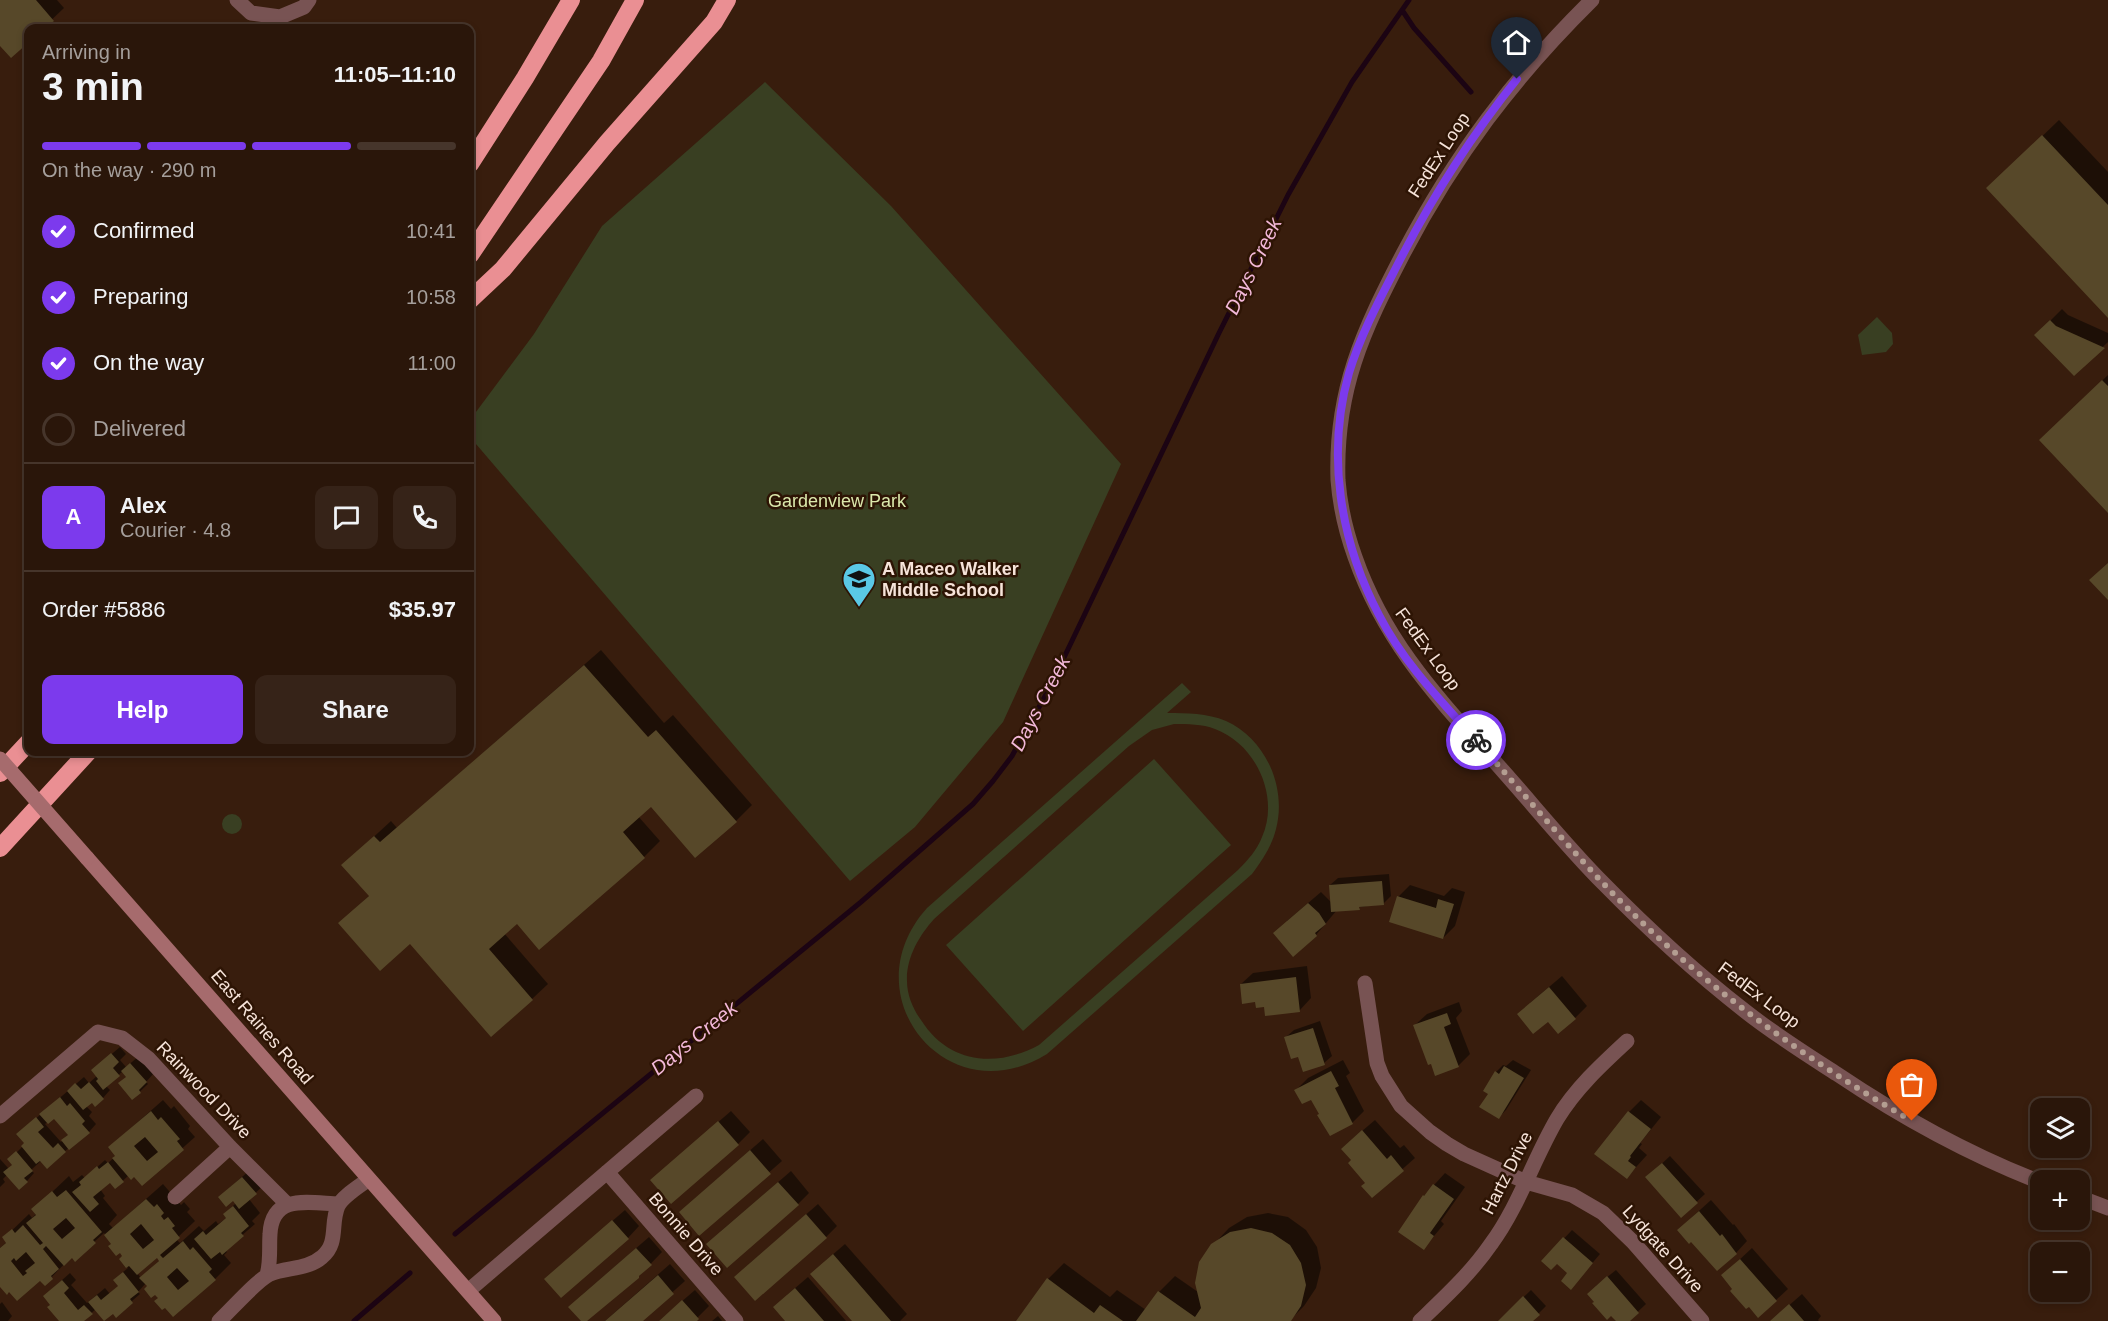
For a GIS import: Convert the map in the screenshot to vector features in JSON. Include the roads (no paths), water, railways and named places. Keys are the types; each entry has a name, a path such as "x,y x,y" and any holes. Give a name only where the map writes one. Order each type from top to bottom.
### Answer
{"highway":[{"path":"474,158 571,0"},
{"path":"474,249 601,61 635,0"},
{"path":"474,296 503,269 607,143 714,22 727,0"},
{"path":"0,773 24,747"},
{"path":"0,848 84,756"}],"main road":[{"name":"East Raines Road","path":"0,759 494,1321"}],"street":[{"path":"237,0 251,13 280,17 304,7 309,0"},
{"name":"FedEx Loop","path":"1592,0 1517,79 1466,146 1440,185 1410,240 1362,339 1349,374 1343,401 1338,456 1343,517 1362,579 1379,616 1402,653 1437,697 1600,880 1664,943 1749,1014 1878,1102 1974,1154 2030,1178"},
{"name":"Lydgate Drive","path":"1365,983 1377,1063 1401,1106 1430,1132 1464,1154 1526,1182 1572,1195 1603,1213 1633,1242 1702,1321"},
{"name":"Rainwood Drive","path":"0,1116 98,1032 122,1038 149,1059 230,1147 287,1204"},
{"name":"Hartz Drive","path":"1420,1321 1460,1283 1492,1244 1550,1132 1571,1098 1627,1041"},
{"path":"468,1291 696,1096"},
{"path":"175,1197 230,1147"},
{"name":"Bonnie Drive","path":"607,1172 736,1321"},
{"path":"219,1321 267,1275 311,1265 323,1257 334,1237 339,1204 369,1179"},
{"path":"2090,1201 2108,1208"},
{"path":"267,1275 271,1259 269,1245 272,1220 277,1213 287,1204 296,1202 339,1204"}],"waterway":[{"name":"Days Creek","path":"455,1234 861,902 973,804 993,781 1012,756 1049,689 1219,333 1288,195 1352,82 1409,0"},
{"path":"1402,10 1414,28 1471,92"},
{"name":"Days Creek","path":"354,1321 410,1273"}],"place":[{"name":"A Maceo Walker Middle School","path":"859,608"}],"park label":[{"name":"Gardenview Park","path":"837,501"}]}
